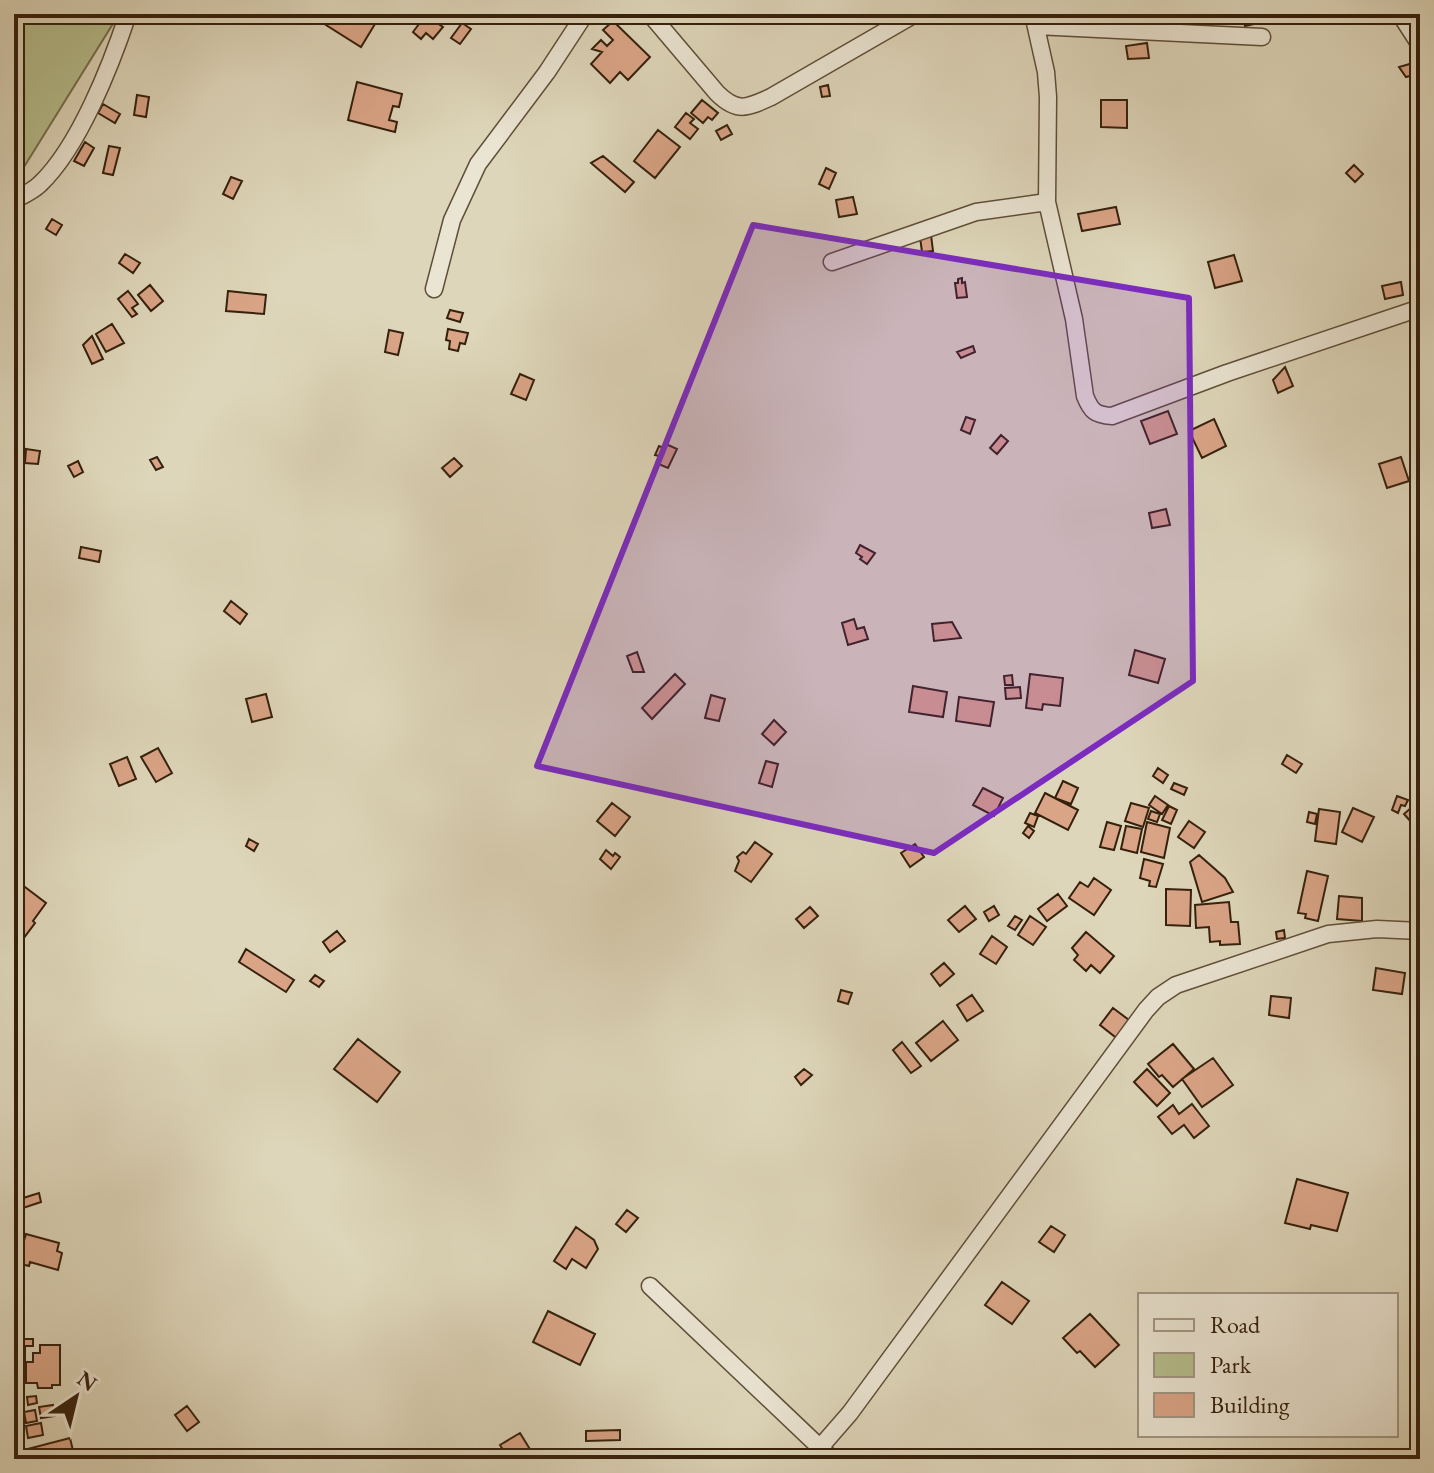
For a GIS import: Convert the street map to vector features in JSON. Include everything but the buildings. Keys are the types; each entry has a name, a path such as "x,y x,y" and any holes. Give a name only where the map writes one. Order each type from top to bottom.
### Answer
{"street":[{"path":"14,200 39,186 68,148 115,52 128,14"},
{"path":"434,289 452,220 478,164 547,72 585,14"},
{"path":"650,14 717,93 736,107 771,97 915,14"},
{"path":"1400,14 1420,45"},
{"path":"1262,37 1035,20 1048,97 1047,202 1074,319 1085,396 1090,407 1100,416 1112,416 1227,373 1420,308"},
{"path":"832,262 976,212 1047,202"},
{"path":"814,1453 850,1413 1158,997 1176,985 1328,934 1377,929 1420,931"},
{"path":"650,1286 814,1453 832,1459"}],"highlighted area":[{"path":"753,225 1189,298 1193,681 934,853 537,766"}],"green space":[{"path":"14,14 119,14 14,183"}]}
